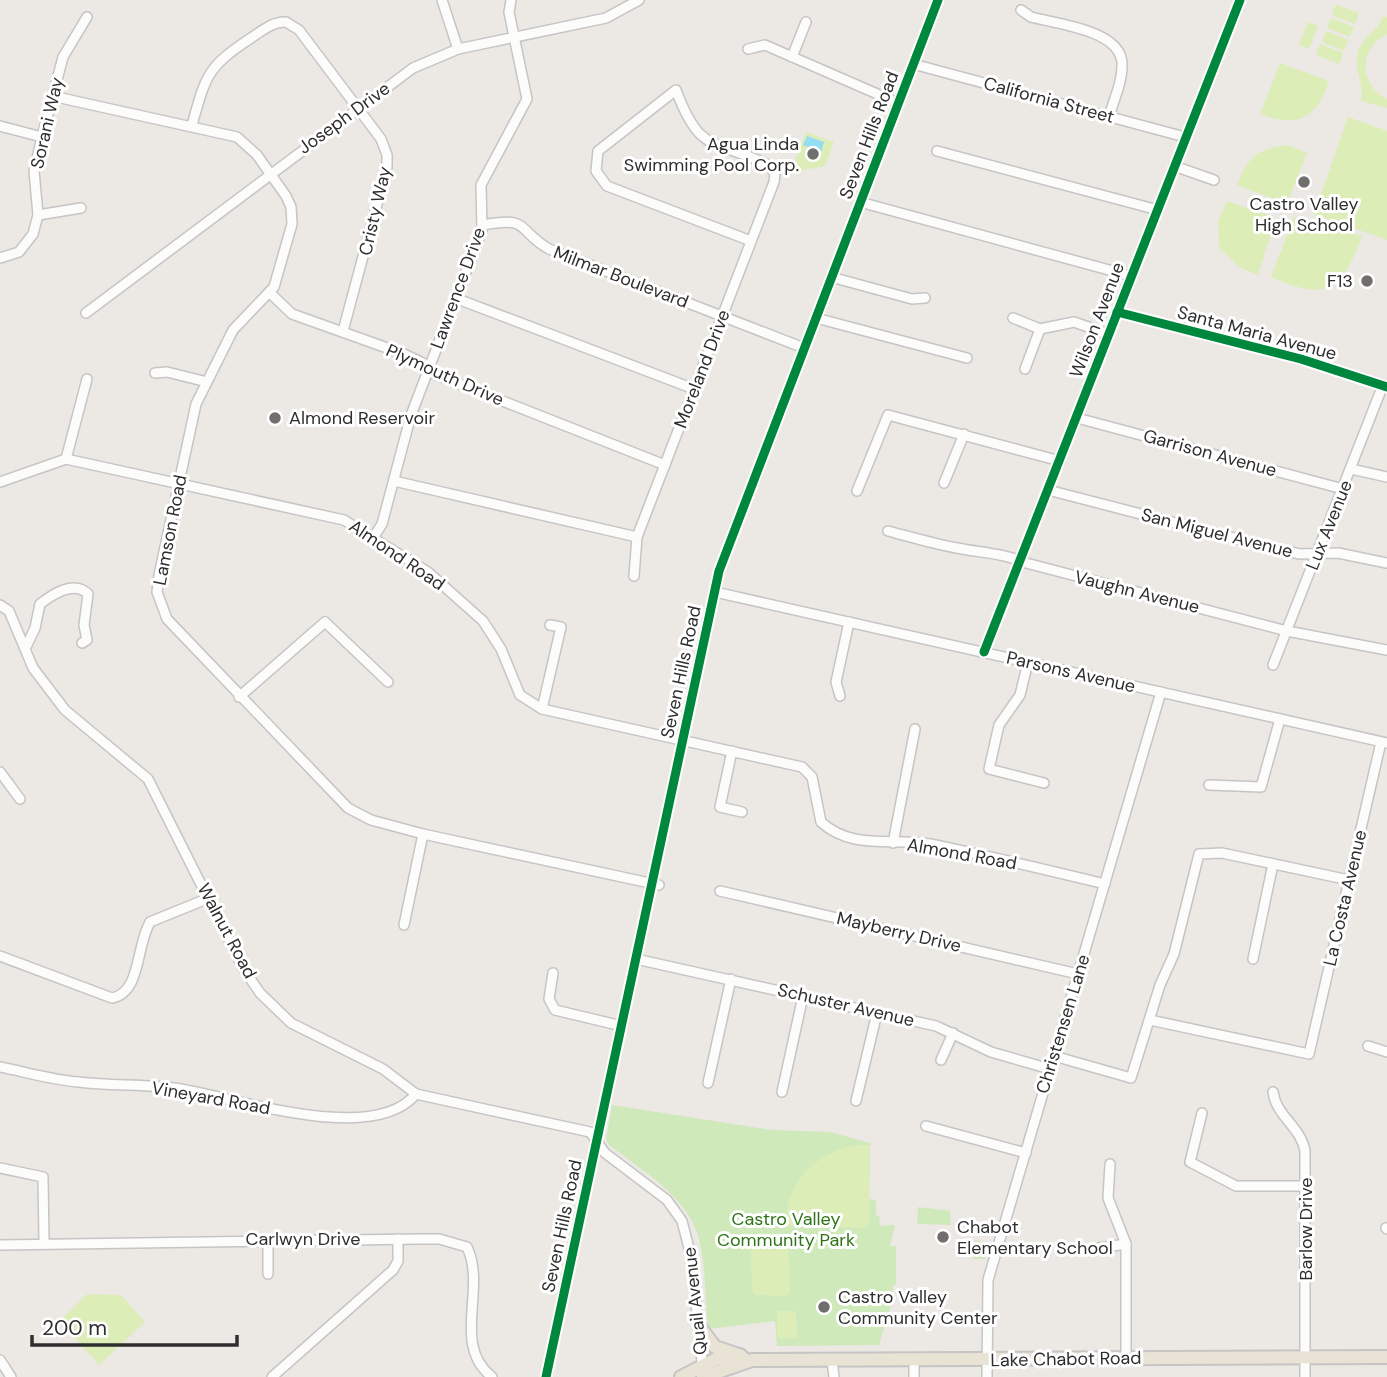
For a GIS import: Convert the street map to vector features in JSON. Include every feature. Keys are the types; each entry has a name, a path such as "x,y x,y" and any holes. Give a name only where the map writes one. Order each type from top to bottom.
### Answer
{"main road":[{"path":"699,1326 715,1347 740,1357"},
{"name":"Lake Chabot Road","path":"681,1377 703,1373 740,1357 986,1360 1387,1357"}],"street":[{"path":"442,0 458,49"},
{"name":"Lawrence Drive","path":"373,538 382,524 411,415 483,225 481,185 527,99 509,12 511,0"},
{"name":"Joseph Drive","path":"86,313 356,108 413,68 458,49 513,35 606,18 639,0"},
{"name":"Seven Hills Road","path":"546,1377 636,959 655,884 682,741 723,558 938,0"},
{"name":"Wilson Avenue","path":"984,652 1240,0"},
{"path":"1021,10 1031,17 1101,36 1115,45 1122,66 1109,116"},
{"name":"Sorani Way","path":"38,215 34,171 52,96 63,57 87,18"},
{"name":"Cristy Way","path":"192,125 211,69 224,55 279,22 293,24 299,30 384,144 388,161 352,306 343,331"},
{"path":"792,57 806,22"},
{"path":"748,49 765,45 898,103"},
{"name":"California Street","path":"913,64 1185,137"},
{"name":"Moreland Drive","path":"634,576 637,537 774,182 775,174 770,166 698,135 686,116 676,90 598,150 596,171 602,182 612,189 751,241"},
{"name":"Lamson Road","path":"52,96 237,137 248,145 288,199 292,220 279,276 269,292 239,322 196,404 159,575 157,593 161,608 239,696 348,808 371,820 423,834 655,884"},
{"path":"0,126 42,137"},
{"path":"937,151 1158,210"},
{"path":"1174,166 1214,180"},
{"path":"860,202 1131,276"},
{"path":"0,258 19,252 33,234 38,215 81,208"},
{"name":"Milmar Boulevard","path":"483,225 502,221 518,223 552,251 804,348"},
{"path":"831,277 912,299 925,298"},
{"name":"Plymouth Drive","path":"269,292 292,314 412,357 434,374 665,464"},
{"path":"455,298 694,389"},
{"name":"Santa Maria Avenue","path":"1117,312 1301,359 1385,386"},
{"path":"816,318 967,358"},
{"path":"1013,318 1040,329 1074,322 1108,334"},
{"path":"1025,369 1040,329"},
{"path":"155,373 167,372 208,382"},
{"path":"0,482 66,459 87,379"},
{"name":"Lux Avenue","path":"1273,665 1385,386"},
{"path":"857,491 888,415 1060,461"},
{"name":"Garrison Avenue","path":"1077,418 1343,489"},
{"path":"944,483 964,435"},
{"name":"Almond Road","path":"66,459 344,520 428,572 483,621 501,649 520,695 542,709 802,767 812,778 818,815 827,827 862,840 925,843 1105,884"},
{"path":"1351,469 1387,477"},
{"path":"394,481 637,537"},
{"name":"San Miguel Avenue","path":"1048,490 1280,550 1338,553 1387,563"},
{"name":"Vaughn Avenue","path":"888,531 960,549 988,550 1020,561 1287,631 1387,650"},
{"path":"26,647 35,628 40,604 54,593 72,588 83,589 88,594 84,625 87,640 82,643"},
{"name":"Parsons Avenue","path":"715,592 1384,742"},
{"name":"Walnut Road","path":"0,605 9,611 33,668 65,710 148,779 243,968 260,993 291,1023 383,1069 416,1094 578,1128 590,1132 597,1140"},
{"path":"239,696 325,622 388,682"},
{"path":"840,696 836,682 849,622"},
{"path":"542,709 561,627 550,625"},
{"path":"1028,662 1020,695 999,725 989,769 1044,783"},
{"name":"Christensen Lane","path":"987,1377 988,1280 1161,692"},
{"path":"1209,785 1261,787 1280,719"},
{"path":"893,843 915,729"},
{"name":"La Costa Avenue","path":"1150,1020 1309,1054 1384,742"},
{"path":"732,751 720,807 742,812"},
{"path":"0,772 20,799"},
{"path":"404,925 423,834"},
{"path":"1054,1056 1132,1078 1174,954 1199,854 1222,853 1349,880"},
{"path":"1253,958 1273,864"},
{"name":"Mayberry Drive","path":"720,891 1078,974"},
{"path":"0,956 100,994 119,997 131,988 134,981 137,956 150,922 209,898"},
{"name":"Schuster Avenue","path":"636,959 936,1026 991,1052 1050,1069"},
{"path":"553,973 549,999 555,1010 622,1026"},
{"path":"708,1083 731,979"},
{"path":"782,1092 803,996"},
{"path":"856,1101 877,1013"},
{"path":"941,1060 953,1033"},
{"path":"1368,1046 1387,1052"},
{"name":"Vineyard Road","path":"0,1068 77,1082 175,1088 274,1109 343,1118 388,1113 416,1094"},
{"name":"Barlow Drive","path":"1273,1092 1280,1111 1303,1138 1306,1186 1305,1377"},
{"path":"1202,1113 1190,1162 1236,1185 1306,1186"},
{"path":"926,1126 1026,1153"},
{"name":"Quail Avenue","path":"597,1140 605,1153 661,1194 677,1213 690,1248 703,1373"},
{"path":"1110,1164 1108,1198 1126,1244 1126,1358"},
{"path":"0,1168 43,1177 44,1242"},
{"path":"272,1377 393,1270 398,1261 398,1239"},
{"name":"Carlwyn Drive","path":"0,1245 44,1242 439,1239 467,1247 474,1272 472,1350 480,1365 492,1377"},
{"path":"268,1240 268,1274"},
{"path":"1099,1248 1126,1244"},
{"path":"0,1360 11,1377"},
{"path":"832,1360 834,1377"},
{"path":"914,1360 914,1377"}],"green space":[{"path":"1336,4 1359,13 1355,24 1332,15"},
{"path":"1383,16 1387,17 1387,34 1371,48 1366,66 1371,85 1387,99 1387,108 1361,101 1362,89 1357,65 1360,46 1378,26"},
{"path":"1331,18 1354,27 1350,37 1327,28"},
{"path":"1308,22 1318,26 1309,49 1299,45"},
{"path":"1326,31 1348,40 1344,51 1322,42"},
{"path":"1320,44 1343,53 1339,64 1316,55"},
{"path":"1280,63 1329,81 1318,104 1304,117 1285,120 1260,114"},
{"path":"1348,117 1387,131 1387,240 1314,214"},
{"name":"Agua Linda Swimming Pool Corp.","path":"806,132 834,142 825,166 790,173"},
{"path":"1287,145 1307,153 1287,204 1237,185 1250,160 1255,156 1268,149"},
{"path":"1227,201 1276,218 1258,275 1239,267 1219,248 1218,221"},
{"path":"1294,217 1362,236 1347,269 1339,280 1330,286 1319,290 1306,289 1271,277"},
{"name":"Castro Valley Community Park","path":"612,1105 772,1130 830,1132 870,1143 869,1199 876,1200 876,1215 879,1216 880,1226 895,1225 890,1246 896,1246 896,1285 893,1285 893,1298 879,1345 777,1346 775,1321 708,1329 704,1267 697,1232 682,1206 671,1194 609,1145 606,1139"},
{"path":"857,1145 870,1145 869,1225 865,1228 785,1226 791,1196 805,1172 828,1155"},
{"path":"918,1207 950,1211 951,1225 917,1224"},
{"path":"975,1240 989,1244 985,1259 973,1259"},
{"path":"785,1242 788,1245 790,1291 787,1296 755,1295 752,1291 751,1246 755,1243"},
{"path":"87,1294 121,1295 145,1322 99,1365 60,1321"},
{"path":"777,1311 796,1311 797,1337 781,1339 777,1336"}],"water":[{"path":"807,136 824,142 821,152 803,145"}],"cycle path":[{"path":"546,1377 719,571 938,0"},
{"path":"984,652 1240,0"},
{"path":"1117,312 1301,359 1387,387"}],"place":[{"name":"Agua Linda Swimming Pool Corp.","path":"813,154"},
{"name":"Castro Valley High School","path":"1304,182"},
{"name":"F13","path":"1367,281"},
{"name":"Almond Reservoir","path":"275,418"},
{"name":"Chabot Elementary School","path":"943,1237"},
{"name":"Castro Valley Community Center","path":"824,1307"}]}
